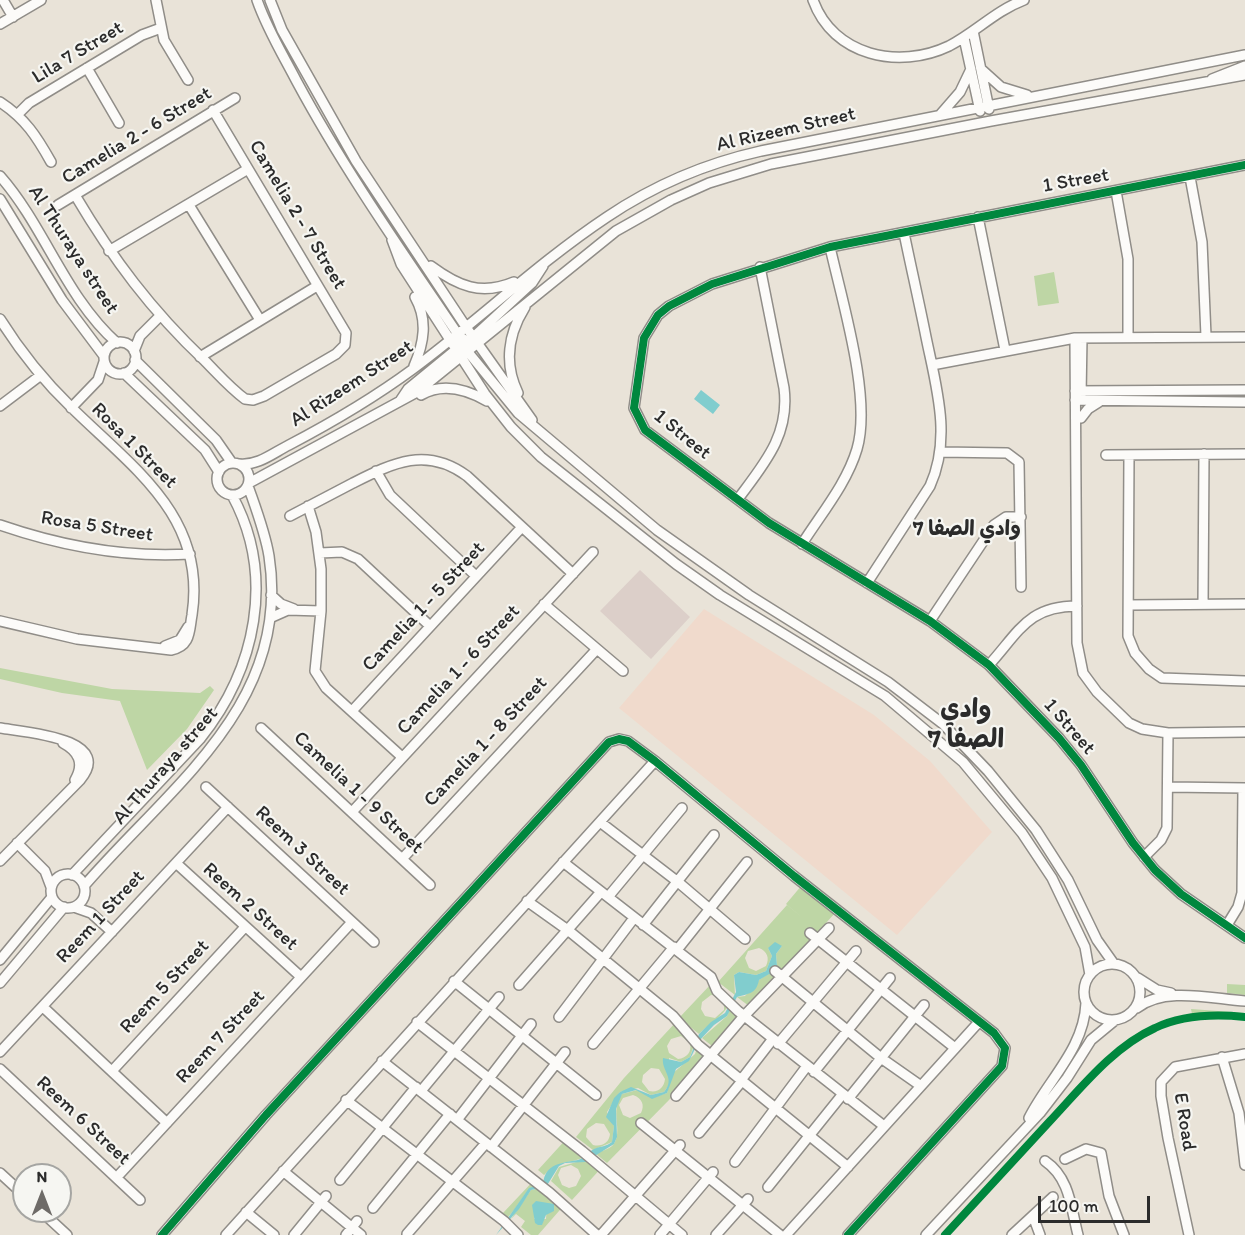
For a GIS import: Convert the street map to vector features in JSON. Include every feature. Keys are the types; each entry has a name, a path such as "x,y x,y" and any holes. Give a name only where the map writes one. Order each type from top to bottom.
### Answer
{"street":[{"path":"3,0 13,17"},
{"path":"0,24 41,0"},
{"path":"156,0 167,47 188,80"},
{"path":"256,0 266,24 312,109 392,240 465,345 518,412 622,502 699,562 888,682 943,724 988,771 1036,830 1068,880 1097,940 1114,964"},
{"path":"270,0 287,39 356,161 426,263 466,327 465,345 492,403 511,427 549,464 676,564 720,595 878,690 945,745 1005,811 1052,878 1085,946 1090,975 1084,990 1085,1018 1077,1040 1028,1124"},
{"path":"813,0 824,21 852,46 870,54 897,58 934,52 964,38 991,16 1024,0"},
{"name":"Lila 7 Street","path":"18,114 29,103 87,68 146,33 161,28"},
{"path":"973,31 976,68 987,122"},
{"path":"964,38 976,68 1001,87 1033,96"},
{"name":"Al Rizeem Street","path":"466,327 546,261 627,205 708,166 761,151 1245,55"},
{"path":"1207,82 1225,72 1245,66"},
{"path":"87,68 119,123"},
{"path":"940,115 960,92 976,68"},
{"name":"Al Rizeem Street","path":"465,345 529,300 616,231 671,200 709,183 771,164 1245,75"},
{"name":"Camelia 2 - 6 Street","path":"58,205 235,98"},
{"path":"0,102 18,114 38,138 51,162"},
{"name":"Camelia 2 - 7 Street","path":"200,357 241,396 249,400 264,396 336,354 345,345 346,339 344,328 213,110"},
{"name":"1 Street","path":"1245,165 830,247 760,267 712,284 658,315 644,338 634,400 636,416 645,430 738,500 802,544 930,621 989,665 1059,738 1144,857 1181,894 1245,938"},
{"path":"109,252 248,169"},
{"name":"Al Thuraya street","path":"0,176 23,205 75,293 120,343"},
{"path":"1190,177 1202,242 1206,336"},
{"name":"1 Street","path":"1116,191 1128,259 1128,336"},
{"path":"75,195 109,252 159,317 200,357 317,286"},
{"name":"Al Thuraya street","path":"0,199 11,213 62,300 104,359"},
{"path":"189,205 260,320"},
{"path":"978,217 1005,350"},
{"path":"867,583 930,486 938,470 941,452 940,415 932,365 904,233"},
{"path":"392,240 401,264 449,341 465,345"},
{"path":"392,240 393,259 423,317 421,347 412,370"},
{"path":"802,544 851,466 862,420 859,387 830,247"},
{"path":"399,403 408,389 465,345 532,283 546,261"},
{"path":"426,263 453,282 472,289 498,288 523,279"},
{"path":"738,500 774,449 782,430 786,408 760,267"},
{"path":"529,300 514,329 509,358 515,387 537,427"},
{"path":"71,408 98,380 108,347 140,336 159,317"},
{"name":"Rosa 1 Street","path":"0,319 41,375 71,408 161,495 182,531 190,554 194,590 191,619 180,640 156,648 77,639 0,621"},
{"path":"98,380 130,370 140,336"},
{"path":"932,365 1078,338 1245,337"},
{"path":"1077,464 1080,456 1081,418 1078,396 1082,375 1078,338"},
{"path":"1078,338 1077,606 1079,663 1089,682 1130,723 1142,729 1168,733 1245,732"},
{"name":"Al Rizeem Street","path":"235,464 251,464 311,434 412,370 449,341"},
{"path":"104,359 107,368 120,373 205,450 219,472 220,487 232,495 240,494 248,484 247,471 235,464 216,440 120,343"},
{"path":"0,406 41,375"},
{"path":"1082,375 1094,386 1110,390"},
{"path":"399,403 444,388 468,392 492,403"},
{"path":"1078,396 1110,390 1245,390"},
{"path":"1078,396 1104,401 1245,402"},
{"path":"1081,418 1088,409 1104,401"},
{"name":"Al Rizeem Street","path":"248,484 399,403"},
{"path":"311,434 317,446"},
{"path":"290,445 296,457"},
{"path":"941,452 1007,453 1017,458 1021,466 1021,587"},
{"path":"1203,604 1204,454"},
{"path":"1106,455 1245,454"},
{"path":"1129,455 1129,642 1155,675 1169,680 1245,681"},
{"path":"290,516 388,465 411,460 432,461 454,468 467,476 573,574"},
{"path":"219,472 235,464"},
{"path":"376,471 390,495 476,576"},
{"name":"Al Thuraya street","path":"84,890 192,769 235,715 254,679 270,618 271,595 269,555 248,484"},
{"name":"Al Thuraya street","path":"68,875 200,739 236,685 250,646 257,574 245,521 232,495"},
{"path":"308,506 320,553 321,611 315,671 326,688 402,757"},
{"path":"930,621 993,525 1006,517 1020,517"},
{"name":"Rosa 5 Street","path":"0,525 61,543 112,552 153,556 190,554"},
{"name":"Camelia 1 - 5 Street","path":"352,711 522,527"},
{"path":"320,553 342,552 358,559 430,626"},
{"name":"Camelia 1 - 6 Street","path":"352,812 593,552"},
{"path":"271,595 281,604 294,609 321,611"},
{"path":"544,604 623,671"},
{"path":"1129,605 1245,604"},
{"path":"989,665 1039,612 1056,607 1077,606"},
{"path":"270,618 294,609"},
{"name":"Camelia 1 - 8 Street","path":"402,859 597,649"},
{"path":"0,728 56,739 76,752 80,759 78,775 68,789 0,861"},
{"name":"Camelia 1 - 9 Street","path":"261,728 430,885"},
{"path":"1144,857 1161,840 1167,828 1168,733"},
{"path":"162,1235 266,1115 609,742 619,740 628,741 656,761 978,1023 1001,1039 1005,1048 1002,1066 848,1235"},
{"path":"226,1235 382,1060 656,761"},
{"name":"Reem 3 Street","path":"206,787 374,942"},
{"path":"1168,787 1244,788 1242,893 1238,907 1227,925"},
{"name":"Reem 1 Street","path":"0,1052 228,807"},
{"path":"519,985 643,855 682,808"},
{"path":"600,822 678,882 745,939"},
{"path":"644,925 714,836"},
{"path":"17,843 45,871 52,892 69,907 91,913 112,932"},
{"path":"563,862 711,977 720,994 744,1016 884,1126"},
{"path":"593,1044 638,989 676,949 747,862"},
{"name":"Reem 2 Street","path":"176,863 301,977"},
{"path":"45,871 68,875 84,890 91,913"},
{"path":"0,960 52,892 55,880 68,875"},
{"path":"0,982 69,907 83,900 84,890"},
{"path":"527,901 569,931 673,1016 698,1045 848,1167"},
{"path":"559,1017 634,918"},
{"name":"Reem 7 Street","path":"117,1177 352,922"},
{"name":"Reem 5 Street","path":"112,1071 245,927"},
{"path":"676,1096 778,974 814,936 829,928"},
{"path":"814,936 880,991 955,1048"},
{"path":"699,1133 741,1081 813,1003 856,951"},
{"path":"1090,975 1103,966 1114,964 1124,966 1136,977 1157,990 1185,996 1245,1001"},
{"path":"778,974 881,1058 921,1086"},
{"path":"1136,977 1141,992 1137,1008"},
{"path":"735,1162 775,1108 847,1031 890,978"},
{"path":"454,981 596,1095"},
{"path":"926,1235 1059,1090 1091,1040 1114,1021 1129,1015 1156,998 1185,996"},
{"path":"340,1180 499,997"},
{"path":"1086,1003 1098,1017 1114,1021"},
{"path":"768,1187 809,1136 881,1058 924,1005"},
{"path":"43,1007 167,1123"},
{"path":"417,1022 682,1235"},
{"path":"786,1235 978,1023"},
{"path":"373,1208 417,1154 489,1078 531,1024"},
{"path":"407,1234 524,1106 565,1052"},
{"name":"E Road","path":"1189,1235 1176,1182 1160,1089 1164,1076 1175,1067 1245,1054"},
{"path":"1222,1057 1239,1113 1245,1164"},
{"path":"382,1060 599,1235 678,1147"},
{"name":"Reem 6 Street","path":"0,1070 140,1200"},
{"path":"346,1100 506,1223 518,1235"},
{"path":"641,1123 678,1147 746,1202 780,1235"},
{"path":"1065,1159 1086,1149 1101,1153 1109,1196 1120,1217 1125,1235"},
{"path":"1045,1161 1053,1167 1065,1183 1078,1235"},
{"path":"283,1171 324,1200 361,1235"},
{"path":"0,1173 12,1184"},
{"path":"660,1235 711,1174"},
{"path":"1012,1235 1053,1197"},
{"path":"294,1235 324,1200"},
{"path":"716,1235 746,1202"},
{"path":"246,1212 274,1235"},
{"path":"1033,1216 1040,1235"},
{"path":"54,1223 67,1235"}],"shaded area":[{"path":"640,570 690,617 651,659 600,611"},
{"path":"704,609 874,715 930,761 992,832 897,935 619,708"}],"green space":[{"path":"1054,272 1059,303 1038,306 1034,276"},
{"path":"0,668 112,689 200,693 210,686 214,690 187,729 147,770 120,701 62,693 0,679"},
{"path":"802,885 836,912 782,971 777,966 776,954 782,946 768,948 772,956 766,971 756,975 739,972 734,975 735,995 718,982 787,905 804,919 786,904","holes":["762,949 768,958 766,966 756,971 749,968 745,958 748,951"]},
{"path":"769,973 777,977 749,1006 737,997 745,996 759,980"},
{"path":"711,984 731,1000 721,1015 699,1034 679,1018","holes":["711,995 717,996 724,1004 724,1010 715,1018 705,1016 701,1009 702,1002"]},
{"path":"1227,984 1245,985 1245,995 1227,993"},
{"path":"730,1009 743,1013 712,1046 702,1038 727,1016"},
{"path":"1191,1009 1245,1013 1245,1020 1203,1016 1193,1019"},
{"path":"676,1022 696,1039 690,1057 681,1062 669,1058 669,1085 664,1092 651,1095 638,1088 620,1092 607,1112 614,1126 612,1142 593,1150 576,1137 624,1078","holes":["681,1036 690,1043 690,1049 686,1056 678,1059 669,1053 667,1046 671,1039","651,1068 659,1069 665,1079 660,1089 649,1091 642,1082 643,1075","596,1123 604,1124 610,1134 608,1140 605,1144 593,1145 586,1137 587,1129"]},
{"path":"699,1041 709,1050 669,1100 607,1163 596,1154 611,1147 616,1140 616,1114 618,1100 622,1094 637,1090 652,1098 667,1093 672,1074 695,1054","holes":["636,1096 643,1105 641,1113 630,1118 623,1115 619,1105 623,1098"]},
{"path":"569,1136 590,1153 579,1159 557,1165 544,1175 538,1170"},
{"path":"594,1157 604,1165 572,1200 551,1181 559,1167","holes":["571,1165 578,1169 581,1176 576,1186 569,1188 562,1185 558,1175 561,1168"]},
{"path":"536,1178 543,1184 527,1192 508,1217 503,1213"},
{"path":"546,1187 566,1203 538,1235 531,1235 521,1227 525,1221 516,1214 511,1219 531,1190","holes":["547,1203 546,1219 534,1219 535,1212"]}],"water":[{"path":"701,390 720,405 713,414 694,399"},
{"path":"775,942 782,946 776,954 777,966 782,971 777,977 769,974 759,980 752,992 737,997 727,1016 714,1025 699,1041 689,1061 676,1069 667,1093 652,1099 636,1090 622,1094 616,1109 617,1137 614,1144 585,1162 565,1163 559,1166 546,1187 531,1190 519,1209 496,1235 529,1188 543,1184 544,1177 551,1168 560,1163 580,1159 594,1149 612,1142 614,1126 606,1117 614,1098 620,1092 631,1087 651,1095 664,1092 669,1083 663,1058 681,1062 690,1057 699,1034 725,1013 736,992 734,975 739,972 756,975 766,971 772,956 768,948"},
{"path":"536,1201 554,1204 554,1211 546,1215 542,1225 535,1223 532,1205"}],"cycle path":[{"path":"1245,165 830,247 712,284 669,306 658,315 644,338 634,408 645,430 769,523 930,621 989,665 1059,738 1081,765 1133,843 1155,870 1181,894 1245,938"},
{"path":"162,1235 266,1115 609,742 619,739 628,741 655,761 794,876 994,1033 1005,1048 1002,1066 848,1235"},
{"path":"945,1235 1086,1082 1125,1046 1155,1028 1176,1020 1211,1016 1245,1017"}],"district":[{"name":"وادي الصفا 7","path":"967,530"},
{"name":"وادي الصفا 7","path":"966,725"}]}
